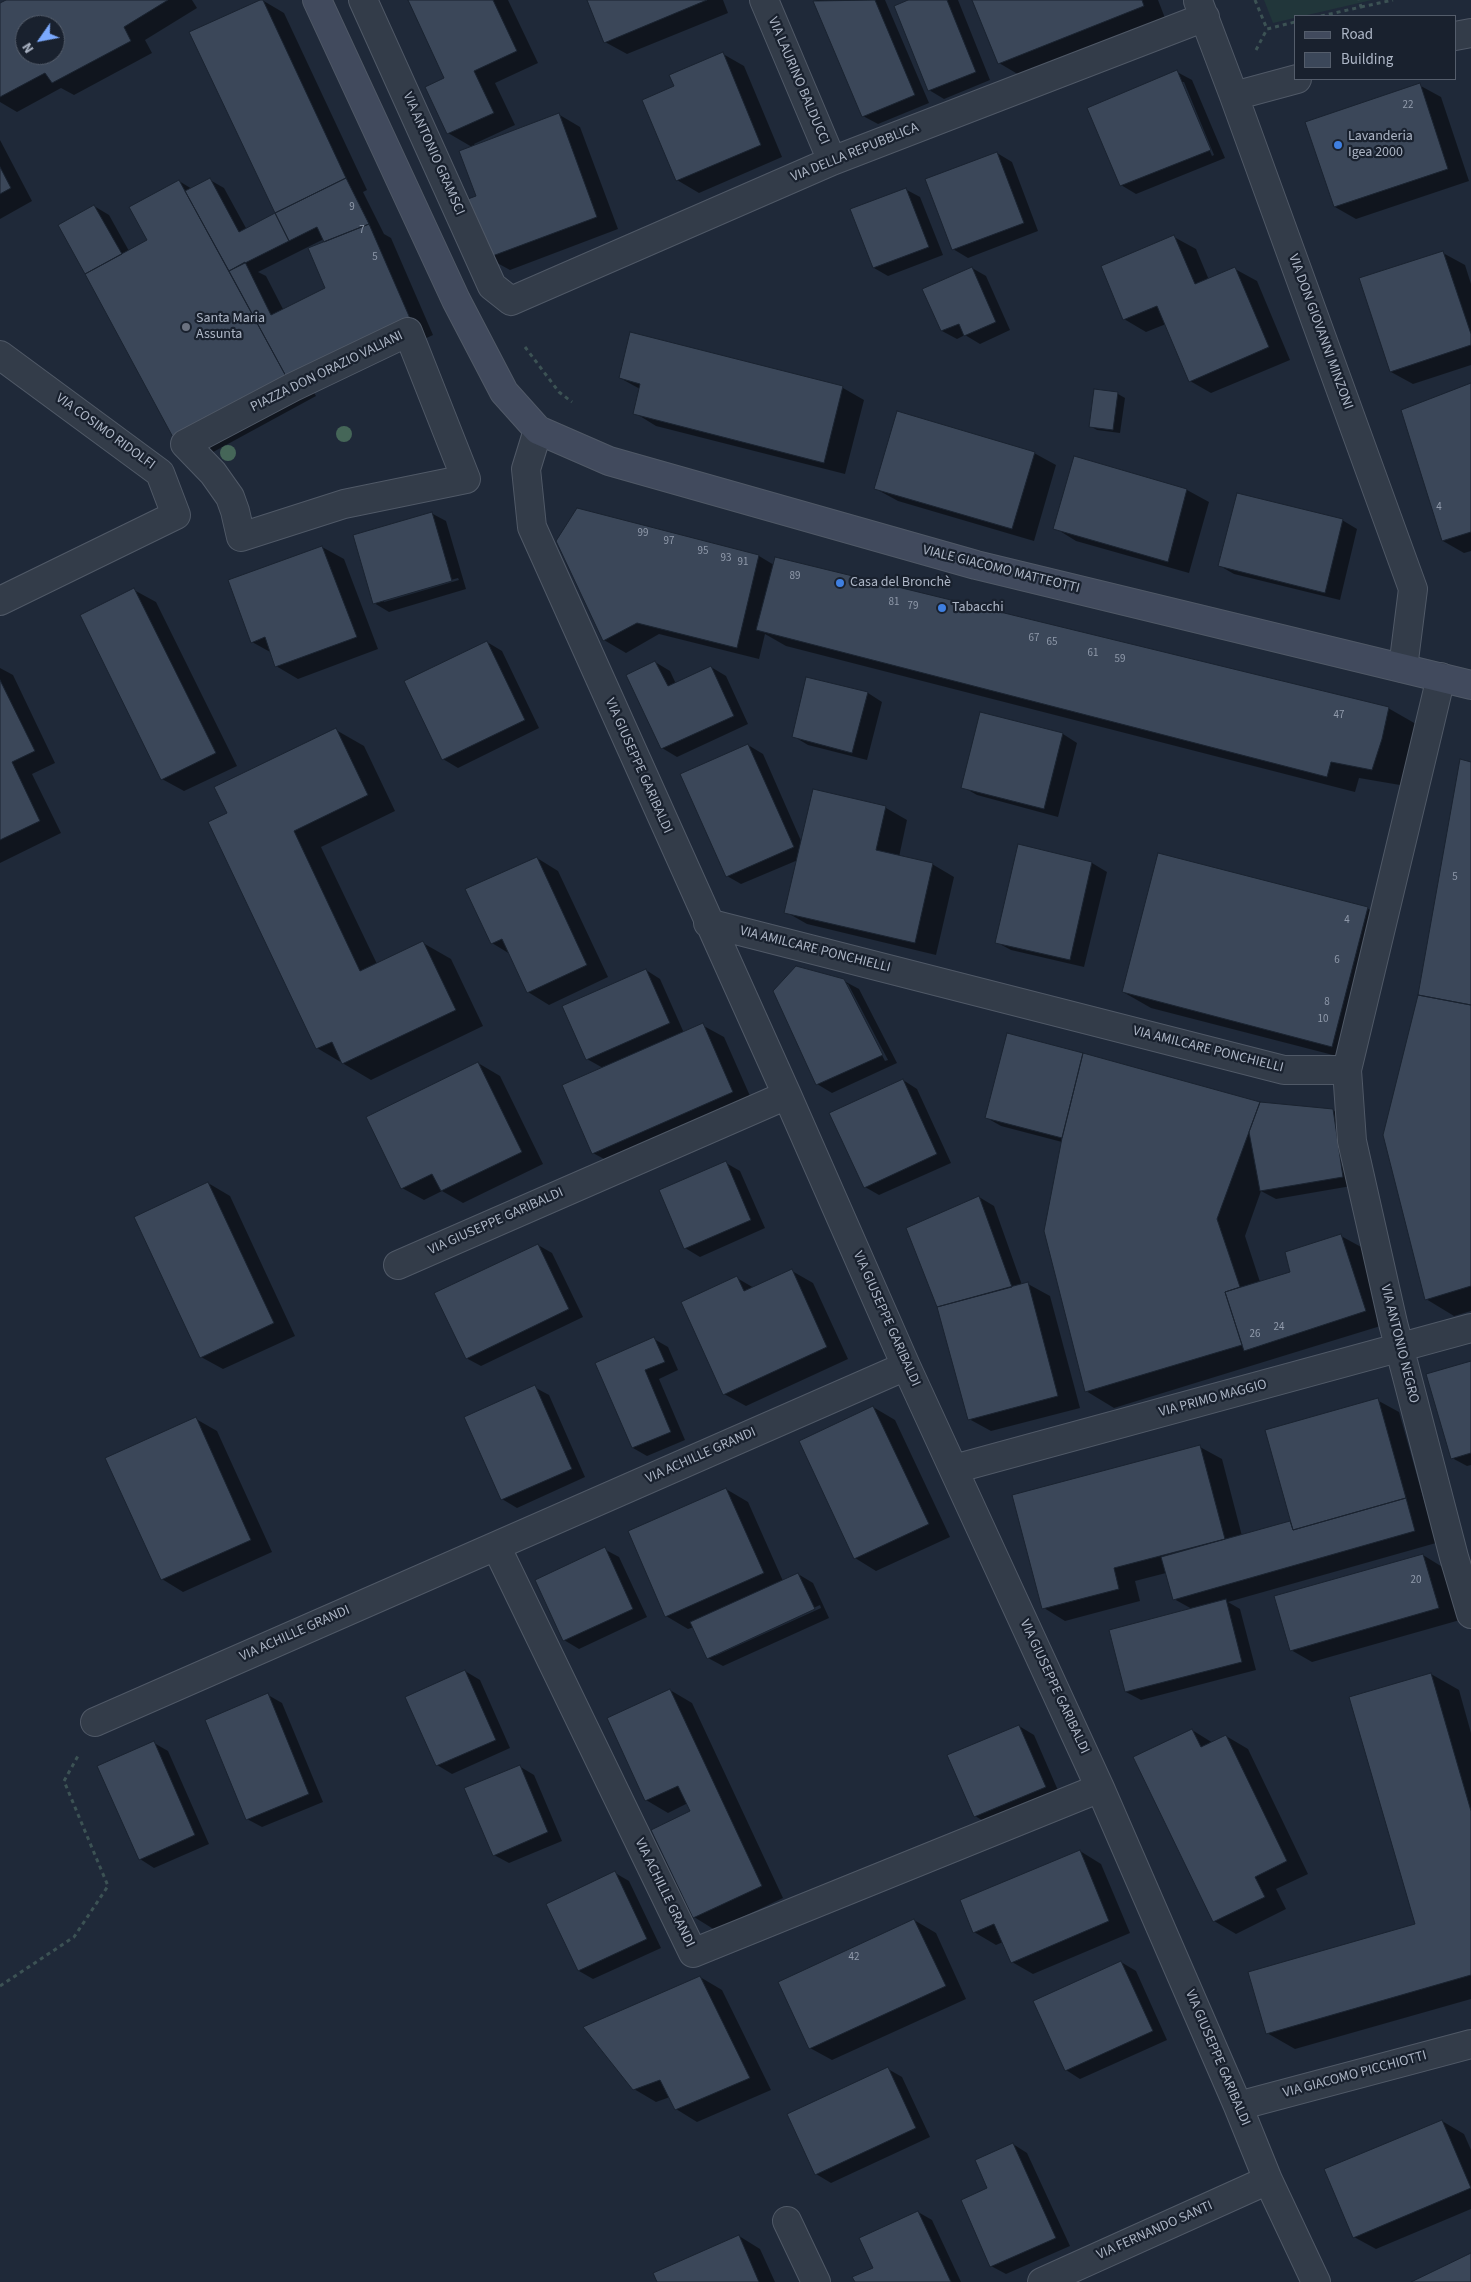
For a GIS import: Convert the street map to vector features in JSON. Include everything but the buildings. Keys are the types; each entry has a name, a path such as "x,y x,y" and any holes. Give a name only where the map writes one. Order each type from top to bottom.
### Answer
{"main road":[{"path":"317,0 456,300 504,392 538,430"},
{"name":"VIALE GIACOMO MATTEOTTI","path":"538,430 609,461 976,565 1471,685"}],"street":[{"name":"VIA ANTONIO GRAMSCI","path":"363,0 492,286 511,301"},
{"name":"VIA LAURINO BALDUCCI","path":"764,0 832,161"},
{"name":"VIA DELLA REPUBBLICA","path":"511,301 832,161 1201,8"},
{"name":"VIA DON GIOVANNI MINZONI","path":"1201,8 1413,589 1403,668"},
{"path":"1456,36 1471,34"},
{"path":"1234,96 1294,80"},
{"name":"PIAZZA DON ORAZIO VALIANI","path":"408,332 466,479 344,504 241,537 230,497 213,473 185,444 293,387 408,332"},
{"name":"VIA COSIMO RIDOLFI","path":"0,355 160,472 176,516 0,601"},
{"name":"VIA GIUSEPPE GARIBALDI","path":"538,430 526,469 532,526 708,923 787,1095 906,1366 1100,1788 1238,2106 1268,2180 1316,2282"},
{"path":"1347,1070 1441,678"},
{"name":"VIA AMILCARE PONCHIELLI","path":"708,923 1284,1070 1347,1070"},
{"name":"VIA ANTONIO NEGRO","path":"1347,1070 1352,1141 1399,1348 1471,1614"},
{"name":"VIA GIUSEPPE GARIBALDI","path":"398,1265 787,1095"},
{"name":"VIA PRIMO MAGGIO","path":"954,1469 1471,1328"},
{"name":"VIA ACHILLE GRANDI","path":"95,1722 906,1366"},
{"name":"VIA ACHILLE GRANDI","path":"496,1546 693,1953 1100,1788"},
{"name":"VIA GIACOMO PICCHIOTTI","path":"1238,2106 1471,2044"},
{"name":"VIA FERNANDO SANTI","path":"1042,2282 1268,2180"},
{"path":"787,2221 816,2282"}],"path":[{"path":"1255,0 1267,29"},
{"path":"1359,0 1361,7"},
{"path":"1325,15 1393,0"},
{"path":"511,301 517,336 559,392 574,403"},
{"path":"0,1986 74,1938 108,1886 64,1781 95,1722"}],"green space":[{"path":"1264,0 1372,0 1307,15 1294,15 1294,18 1273,23"}],"place":[{"name":"Lavanderia Igea 2000","path":"1338,145"},
{"name":"Santa Maria Assunta","path":"186,327"},
{"name":"Casa del Bronchè","path":"840,583"},
{"name":"Tabacchi","path":"942,608"}]}
